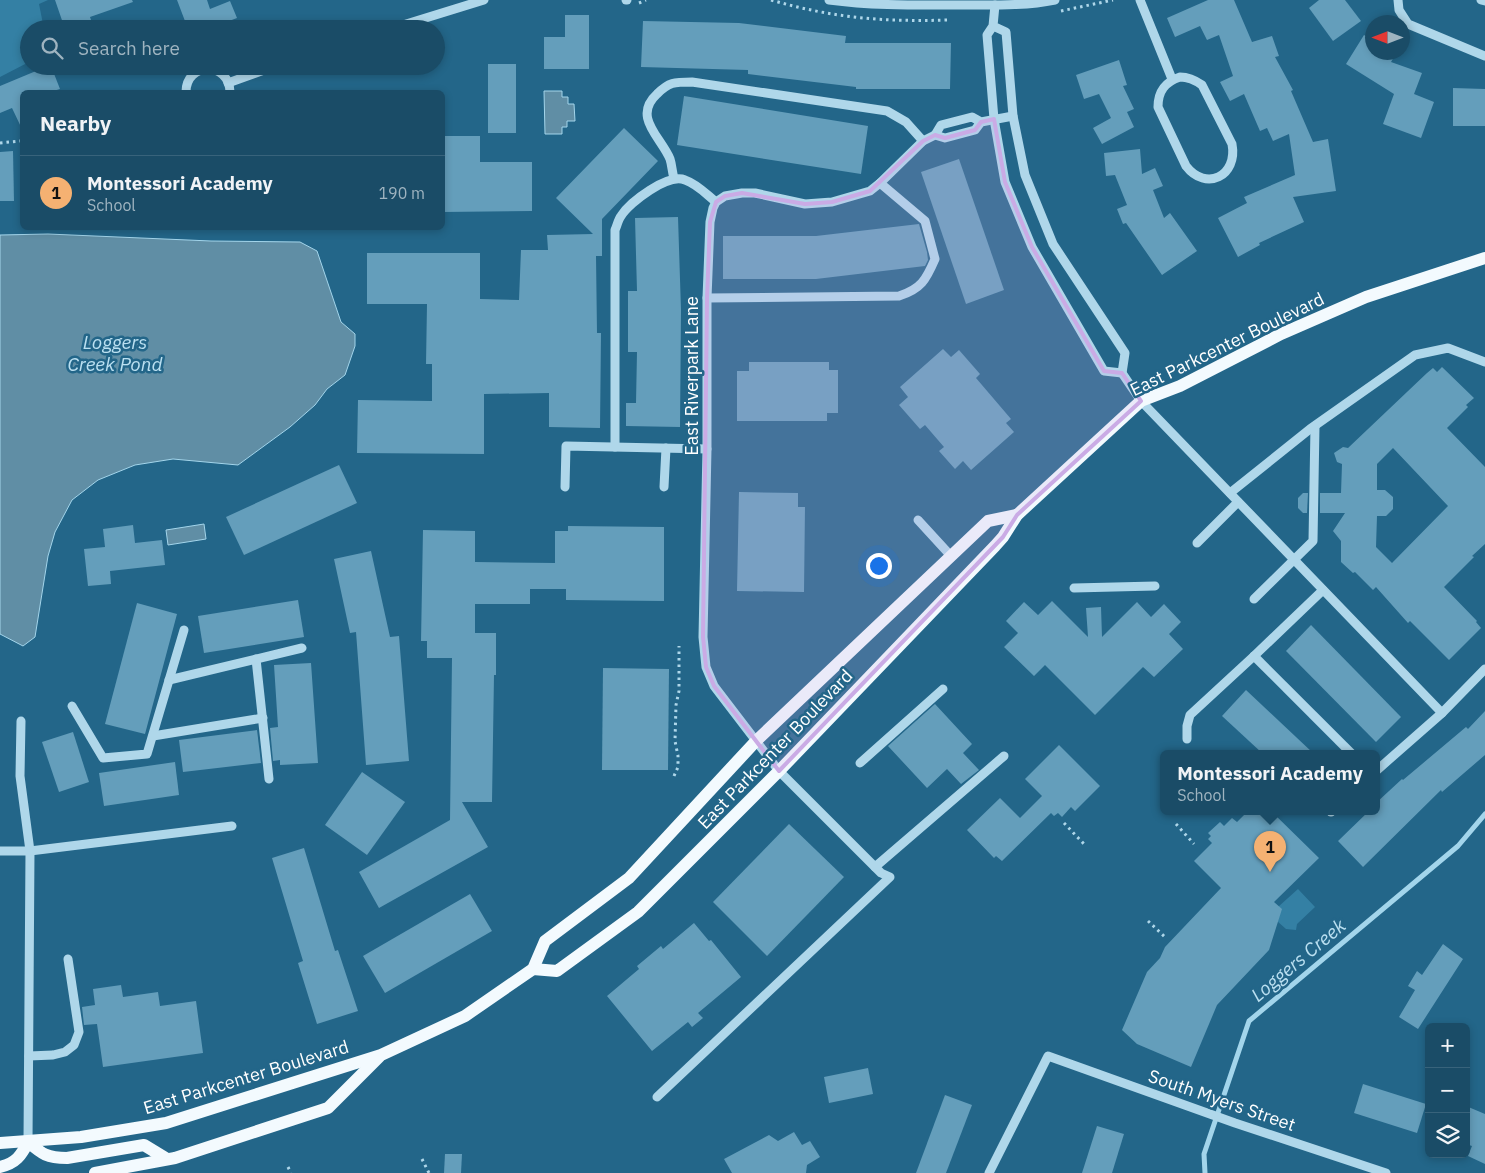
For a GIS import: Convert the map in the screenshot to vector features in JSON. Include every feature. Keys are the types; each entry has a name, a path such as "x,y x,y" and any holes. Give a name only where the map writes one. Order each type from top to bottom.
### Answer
{"main road":[{"name":"East Parkcenter Boulevard","path":"534,969 558,971 638,912 779,772 1003,537 1017,515 1141,401 1180,386 1281,334 1366,298 1485,258"},
{"name":"East Parkcenter Boulevard","path":"0,1143 81,1137 166,1123 381,1054 465,1016 534,969 545,941 629,878 756,741 988,521 1017,515"},
{"name":"East Parkcenter Boulevard","path":"95,1173 167,1159 328,1108 381,1054"},
{"path":"0,1167 11,1164 20,1156 28,1142 42,1154 54,1158 67,1158 144,1144 167,1159"}],"street":[{"path":"419,20 484,0"},
{"path":"829,0 896,5 995,5 1055,0"},
{"path":"1140,0 1172,80"},
{"path":"1398,0 1399,10 1408,24 1485,56"},
{"path":"1481,0 1485,1"},
{"path":"995,5 993,26 987,35 994,119 1005,182 1032,247 1104,371 1122,373"},
{"path":"993,26 1006,32 1013,116 1025,175 1053,244 1126,353 1122,373 1141,401 1442,713"},
{"path":"186,90 188,80 194,75"},
{"path":"223,75 228,83 230,90"},
{"path":"228,83 250,75"},
{"path":"1188,77 1202,85 1232,144 1232,161 1229,169 1223,175 1206,179 1191,173 1186,166 1158,107 1160,91 1165,84 1172,80 1188,77"},
{"path":"674,178 670,159 648,123 647,115 651,99 666,85 676,82 692,82 887,111 906,122 924,141"},
{"path":"935,135 946,138 975,130 981,122 1013,116"},
{"path":"614,447 615,230 620,216 630,205 662,182 674,178 684,179 698,186 716,202 725,196 742,192 755,192 805,204 832,202 870,191 924,141 935,135 941,125 972,117 981,122"},
{"path":"707,298 899,296 913,291 926,279 936,259 926,220 880,183"},
{"name":"East Riverpark Lane","path":"657,1098 890,877 881,873 779,772 714,686 706,667 703,637 707,449 707,298 710,222 716,202"},
{"path":"1230,493 1315,426 1415,355 1448,348 1485,362"},
{"path":"1254,599 1313,541 1315,426"},
{"path":"565,487 566,446 707,449"},
{"path":"664,487 666,448"},
{"path":"1197,543 1238,502"},
{"path":"918,520 951,556"},
{"path":"1074,588 1155,586"},
{"path":"1187,739 1186,726 1190,715 1323,590"},
{"path":"72,706 103,758 147,754 184,630"},
{"path":"169,680 302,648"},
{"path":"1254,656 1348,750"},
{"path":"256,659 269,779"},
{"path":"1380,767 1442,713 1485,669"},
{"path":"860,763 943,689"},
{"path":"153,736 263,718"},
{"path":"21,721 20,776 30,851 28,1142"},
{"path":"875,867 1004,756"},
{"path":"0,852 30,851 232,826"},
{"path":"29,1056 65,1052 74,1045 79,1032 68,959"},
{"name":"South Myers Street","path":"989,1173 1048,1056 1198,1110 1385,1173"}],"path":[{"path":"0,143 20,141"},
{"path":"674,776 678,767 675,741 676,705 679,691 679,646"},
{"path":"1064,823 1084,844"},
{"path":"1176,824 1194,844"},
{"path":"1148,921 1166,938"},
{"path":"422,1159 429,1173"},
{"path":"288,1167 291,1173"}],"highlighted area":[{"path":"994,119 1005,182 1032,247 1104,371 1122,373 1141,401 1017,515 1003,537 779,771 714,686 706,667 703,637 707,298 710,222 716,202 725,196 742,193 805,204 832,202 870,191 923,141 935,135 945,138 975,130 981,122"}],"shaded area":[{"path":"0,0 48,0 39,4 42,20 20,20 20,67 0,77"},
{"path":"1298,889 1315,907 1297,924 1296,930 1286,929 1277,921 1278,907"}],"water":[{"path":"544,91 562,91 562,97 568,97 568,104 574,104 575,121 567,121 567,127 562,127 562,134 545,134"},
{"name":"Loggers Creek Pond","path":"48,234 211,241 300,242 317,251 341,322 355,334 355,346 345,375 327,389 315,405 290,427 238,465 173,459 135,465 98,480 72,500 55,532 48,556 35,637 23,646 0,634 0,235"},
{"path":"204,524 206,539 168,545 166,530"}],"building":[{"path":"55,0 132,0 133,2 90,17 91,20 62,20"},
{"path":"177,0 207,0 210,9 230,1 237,18 232,20 185,20"},
{"path":"1208,0 1234,0 1252,42 1272,36 1279,56 1275,57 1293,90 1291,91 1313,142 1328,139 1336,191 1293,197 1304,222 1259,243 1260,245 1238,257 1218,218 1247,203 1244,197 1295,175 1289,134 1273,141 1267,128 1260,131 1244,94 1230,101 1220,82 1233,76 1219,35 1207,40 1200,26 1175,37 1167,18"},
{"path":"1319,0 1345,0 1361,21 1333,41 1309,8"},
{"path":"565,15 589,15 589,69 544,69 544,37 565,37"},
{"path":"643,21 739,23 846,36 845,43 951,43 950,89 856,89 856,87 748,74 748,70 641,67"},
{"path":"1364,35 1365,60 1392,60 1391,62 1422,73 1414,94 1434,102 1421,138 1383,124 1394,94 1346,64"},
{"path":"1119,60 1127,85 1123,86 1134,109 1127,112 1134,127 1102,144 1093,128 1111,118 1099,94 1084,99 1076,75"},
{"path":"488,64 516,64 516,133 488,133"},
{"path":"26,75 55,75 60,89 20,90 20,125 12,108 0,113 0,86"},
{"path":"1453,88 1485,89 1485,126 1453,126"},
{"path":"684,96 868,126 861,174 677,145"},
{"path":"624,128 658,161 602,219 602,256 596,256 597,333 601,333 600,428 549,427 549,393 484,394 484,454 357,453 358,400 432,401 432,364 426,364 427,304 367,304 367,253 480,253 480,299 519,300 521,250 548,250 547,235 593,234 556,198"},
{"path":"445,136 480,136 480,162 532,162 532,211 445,212"},
{"path":"1140,149 1142,174 1155,168 1163,186 1153,190 1164,218 1170,213 1197,251 1162,275 1126,223 1123,224 1117,209 1127,205 1115,175 1106,176 1104,153"},
{"path":"13,151 14,201 0,201 0,152"},
{"path":"959,159 1004,290 966,304 921,172"},
{"path":"678,217 681,310 680,427 626,426 626,403 636,403 637,352 628,352 628,291 637,291 635,218"},
{"path":"919,224 927,252 928,260 925,266 816,279 723,279 723,236 816,236"},
{"path":"943,349 951,357 959,350 980,374 976,378 1011,419 1006,423 1014,432 971,470 963,461 955,469 939,451 944,447 925,425 920,429 899,405 908,397 900,387"},
{"path":"749,362 829,362 829,370 838,370 838,413 827,413 827,421 737,421 737,371 749,371"},
{"path":"1442,367 1474,398 1466,405 1468,407 1447,428 1485,467 1485,544 1444,587 1477,621 1481,628 1449,660 1410,621 1408,623 1376,587 1373,590 1355,572 1353,573 1341,562 1341,541 1333,531 1345,513 1320,513 1320,493 1341,493 1342,464 1337,462 1334,453 1343,447 1348,448 1433,368 1437,372","holes":["1393,448 1448,506 1392,563 1376,547 1377,516 1386,516 1393,509 1393,497 1385,490 1377,490 1377,464"]},
{"path":"339,465 357,503 244,555 226,517"},
{"path":"739,492 798,493 798,507 805,507 804,592 737,591"},
{"path":"1303,493 1308,493 1307,513 1303,513 1298,508 1298,498"},
{"path":"133,525 135,543 162,540 165,565 110,571 111,584 88,586 84,549 105,547 103,529"},
{"path":"568,526 664,527 664,601 566,600 566,589 530,589 530,604 475,604 475,633 496,633 492,802 462,802 488,847 379,908 359,872 450,820 452,658 427,658 427,641 421,641 423,530 475,531 475,562 555,563 555,531 568,531"},
{"path":"371,551 390,637 399,636 409,761 366,765 356,632 350,633 334,559"},
{"path":"298,600 304,637 204,653 198,616"},
{"path":"1052,601 1088,637 1086,608 1101,607 1102,637 1137,602 1151,617 1164,604 1181,622 1169,634 1183,649 1154,677 1143,667 1095,715 1045,665 1034,676 1004,647 1018,633 1006,621 1024,602 1038,615"},
{"path":"137,603 177,614 145,734 105,724"},
{"path":"1311,625 1401,717 1376,742 1286,651"},
{"path":"311,663 318,763 280,765 280,760 273,761 270,728 278,727 274,665"},
{"path":"603,668 669,669 668,770 602,770"},
{"path":"1246,690 1310,750 1259,750 1222,716"},
{"path":"935,704 972,744 963,753 979,770 961,784 947,769 927,788 888,746"},
{"path":"1485,711 1485,755 1442,792 1441,790 1363,867 1338,841 1365,815 1380,815 1380,799 1466,727 1468,729"},
{"path":"257,730 261,763 183,772 179,740"},
{"path":"73,732 89,782 59,792 42,742"},
{"path":"1059,745 1100,786 1075,811 1071,807 1062,817 1058,813 1054,816 1051,813 1002,861 996,856 994,858 967,830 1000,798 1020,818 1042,796 1025,779"},
{"path":"175,762 179,795 104,806 99,773"},
{"path":"362,772 405,802 367,855 325,825"},
{"path":"1244,815 1275,815 1319,858 1274,902 1282,909 1269,950 1217,1005 1191,1067 1137,1044 1122,1030 1147,972 1160,958 1165,947 1221,888 1194,861 1212,843 1208,839 1211,836 1208,833 1220,822 1224,826 1232,818 1237,822"},
{"path":"789,824 844,877 767,956 713,902"},
{"path":"304,848 335,951 338,950 358,1011 317,1024 298,963 303,961 272,858"},
{"path":"470,894 492,931 385,993 363,956"},
{"path":"694,923 709,941 711,940 741,977 698,1013 703,1018 692,1027 688,1022 652,1051 607,996 639,969 637,966 661,946 663,949"},
{"path":"1443,944 1463,959 1418,1029 1399,1017 1415,990 1408,986 1417,971 1422,975"},
{"path":"121,985 123,997 158,992 160,1006 196,1001 203,1053 103,1067 97,1024 84,1025 82,1007 95,1005 93,989"},
{"path":"868,1068 873,1094 829,1103 824,1077"},
{"path":"1363,1084 1425,1104 1417,1133 1354,1113"},
{"path":"945,1095 972,1105 946,1173 916,1173"},
{"path":"1470,1108 1485,1114 1485,1164 1470,1157 1472,1146 1470,1145"},
{"path":"1097,1126 1124,1134 1112,1173 1082,1173"},
{"path":"794,1132 802,1145 810,1141 820,1157 807,1165 806,1173 732,1173 724,1159 769,1135 778,1141"},
{"path":"445,1154 462,1154 461,1173 444,1173"}],"waterway":[{"name":"Loggers Creek","path":"1205,1173 1204,1154 1249,1021 1458,846 1485,814"}],"place":[{"name":"Montessori Academy","path":"1270,872"}]}
